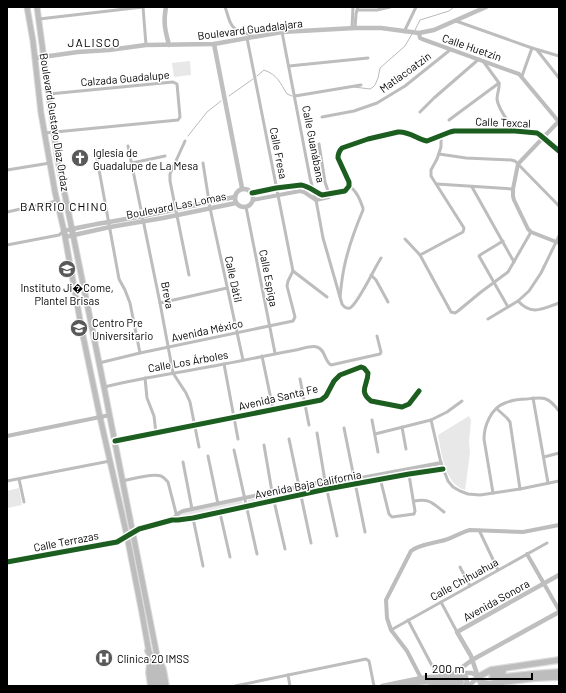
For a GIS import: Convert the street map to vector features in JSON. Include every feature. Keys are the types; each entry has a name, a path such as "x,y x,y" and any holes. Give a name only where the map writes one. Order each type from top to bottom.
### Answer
{"highway":[{"path":"148,651 153,659 159,685"},
{"path":"158,659 163,669 159,685"},
{"path":"478,677 484,683 491,678 559,660"},
{"path":"150,662 149,673 159,685"},
{"path":"491,678 559,664"},
{"path":"491,678 559,672"},
{"path":"478,677 559,677"},
{"path":"398,686 419,682 463,681"},
{"path":"431,686 463,681"}],"main road":[{"path":"22,7 29,18"},
{"name":"Boulevard Gustavo Díaz Ordaz","path":"27,7 45,133 57,201 82,331 127,536 150,662"},
{"name":"Boulevard Gustavo Díaz Ordaz","path":"37,7 57,156 158,659"},
{"path":"166,7 164,20 165,31 169,44"},
{"name":"Boulevard Guadalajara","path":"35,58 146,45 214,44 282,32 381,28 417,33 434,30 486,7"},
{"path":"214,44 242,188"},
{"path":"242,188 250,190 252,193 253,200 246,207 239,206 236,203 234,198 237,191 242,188"},
{"name":"Boulevard Las Lomas","path":"72,232 110,227 176,209 234,198"},
{"name":"Boulevard Las Lomas","path":"72,232 109,221 177,215 236,203"},
{"path":"64,234 72,232"},
{"path":"544,583 559,575"},
{"name":"Avenida Sonora","path":"457,632 544,583"},
{"path":"382,686 421,678 452,675 472,660 559,611"},
{"path":"457,632 472,660 481,686"},
{"path":"463,681 465,673 472,673 478,677"},
{"path":"452,675 463,681 473,682 478,677"},
{"path":"478,677 478,686"}],"street":[{"path":"39,18 143,7 146,45"},
{"path":"225,7 233,27 236,30 255,37"},
{"path":"353,7 354,28"},
{"path":"354,28 357,8 377,10 390,7"},
{"path":"406,32 416,7"},
{"path":"456,20 537,50 559,56"},
{"name":"Calle Guanábana","path":"282,32 323,238 340,297"},
{"name":"Calle Huetzin","path":"417,33 422,39 516,72 522,76"},
{"name":"Calle Fresa","path":"247,38 293,271"},
{"path":"532,48 522,76 559,122 518,164 513,189 514,200 526,226 531,232 558,243"},
{"name":"Matlacoatzin","path":"322,117 354,111 377,103 405,86 450,50"},
{"path":"537,50 559,78"},
{"path":"289,66 368,58"},
{"path":"420,112 434,98 481,60 499,83 500,86 497,100 499,107 515,131"},
{"name":"Calzada Guadalupe","path":"45,133 178,120 180,117 177,84 173,82 48,94"},
{"path":"449,120 499,83"},
{"path":"295,96 361,85"},
{"name":"Calle Texcal","path":"349,186 349,182 338,158 338,154 342,148 368,139 403,131 425,140 454,131 515,131 537,133 559,151"},
{"path":"420,255 463,232 464,230 431,176 431,170 439,154 441,146 441,136"},
{"path":"185,141 170,174 170,181 189,275"},
{"path":"319,144 325,182 329,194"},
{"name":"Breva","path":"128,146 173,373"},
{"path":"96,153 119,279 130,303 140,353"},
{"path":"439,154 466,158 515,161 559,206"},
{"path":"132,163 165,156"},
{"path":"7,170 50,162"},
{"name":"Calle Dátil","path":"203,163 210,208 243,360"},
{"path":"304,186 310,178"},
{"path":"437,184 513,189"},
{"path":"252,193 276,188 304,186 322,195 345,191 349,186 353,189 363,210 355,227 344,268 340,297 344,307 350,308 353,305 362,293 381,258"},
{"path":"472,187 514,262"},
{"path":"253,200 300,191 316,200 332,196 337,192"},
{"path":"7,212 57,201"},
{"name":"Calle Espiga","path":"246,207 275,353"},
{"path":"405,239 420,255 452,312 455,313 494,282 506,275 531,232"},
{"path":"7,245 64,234"},
{"path":"488,320 518,301 530,290 558,243 559,236"},
{"path":"503,241 479,256 508,307"},
{"path":"293,271 327,297"},
{"name":"Avenida México","path":"99,363 293,321 295,317 287,286 293,271"},
{"path":"371,275 376,280 388,302"},
{"path":"160,303 227,288"},
{"path":"518,301 526,308 531,310 545,308 559,303"},
{"name":"Calle Los Árboles","path":"104,387 275,353 314,347 322,350 328,363 331,365 380,354 381,352 377,336"},
{"path":"262,356 273,409"},
{"path":"224,364 238,439"},
{"name":"Avenida Santa Fe","path":"115,441 321,400 326,396 334,381 340,375 361,367 368,372 364,393 366,398 370,401 402,407 409,404 419,391"},
{"path":"173,373 190,402 199,447"},
{"path":"145,378 147,398 154,416 156,433"},
{"path":"300,379 309,425"},
{"path":"493,493 484,435 486,425 494,412 504,403 540,397 549,400 559,411"},
{"path":"533,398 548,483"},
{"path":"375,434 430,420 447,412 462,401"},
{"path":"497,409 510,422 520,489"},
{"path":"7,436 110,415"},
{"path":"372,420 378,452"},
{"path":"430,420 441,463 448,481 453,487 460,491 468,494 480,495 559,481"},
{"path":"402,427 406,449"},
{"path":"344,428 365,532"},
{"path":"317,434 337,536"},
{"path":"289,439 310,543"},
{"path":"264,446 272,492"},
{"path":"234,450 257,554"},
{"path":"544,457 559,453"},
{"path":"208,456 218,504"},
{"path":"7,481 110,460"},
{"path":"183,462 192,509"},
{"name":"Avenida Baja California","path":"176,515 180,512 192,509 326,481 367,477 441,463"},
{"path":"380,474 390,516 414,514 416,511 408,469"},
{"name":"Avenida Baja California","path":"127,536 133,531 144,527 172,520 220,513 328,489 443,469"},
{"path":"122,481 152,475 165,478 168,482 178,520"},
{"path":"19,479 24,502"},
{"path":"414,501 422,499 428,500 444,512"},
{"path":"274,501 284,549"},
{"path":"220,513 230,557"},
{"path":"172,520 176,515"},
{"path":"193,518 203,566"},
{"path":"421,678 407,651 391,630 386,618 386,600 411,551 413,549 450,538 470,530 522,532 559,525"},
{"path":"479,530 498,570"},
{"name":"Calle Terrazas","path":"7,562 117,542 127,536"},
{"name":"Calle Chihuahua","path":"391,630 547,543"},
{"path":"527,554 559,611"},
{"path":"460,567 470,586"},
{"path":"441,602 457,632"},
{"path":"408,620 438,677"},
{"path":"235,686 366,659 369,661 374,686"},
{"path":"288,675 290,686"}],"shaded area":[{"path":"190,61 191,75 174,77 172,63"},
{"path":"469,416 471,420 469,442 470,453 465,490 452,481 448,475 438,435"},
{"path":"19,488 22,505 7,508 7,491"},
{"path":"297,490 298,494 248,504 248,500"},
{"path":"242,500 243,505 179,518 179,516 183,513"}],"waterway":[{"path":"415,30 420,20 449,11 454,7"},
{"path":"354,87 370,89 373,87 378,78 380,68 405,46 412,34"},
{"path":"257,76 264,70 273,74 287,94 292,96"},
{"path":"229,96 253,79"},
{"path":"188,136 207,112 221,101"}],"tunnel":[{"path":"463,681 493,678"}],"cycle path":[{"path":"252,193 301,185 322,195 345,191 349,186 349,182 338,158 339,151 342,148 368,139 398,132 406,133 427,141 454,131 515,131 537,133 559,151"},
{"path":"115,441 321,400 326,396 334,381 340,375 361,367 368,373 364,391 371,401 402,407 409,404 419,391"},
{"path":"7,562 117,542 139,529 172,520 193,518 327,489 443,469"}],"place":[{"name":"Iglesia de Guadalupe de La Mesa","path":"80,158"},
{"name":"Instituto Ji�Come, Plantel Brisas","path":"67,269"},
{"name":"Centro Pre Universitario","path":"79,328"},
{"name":"Clinica 20 IMSS","path":"104,658"}],"district":[{"name":"JALISCO","path":"94,42"},
{"name":"BARRIO CHINO","path":"64,206"}]}
